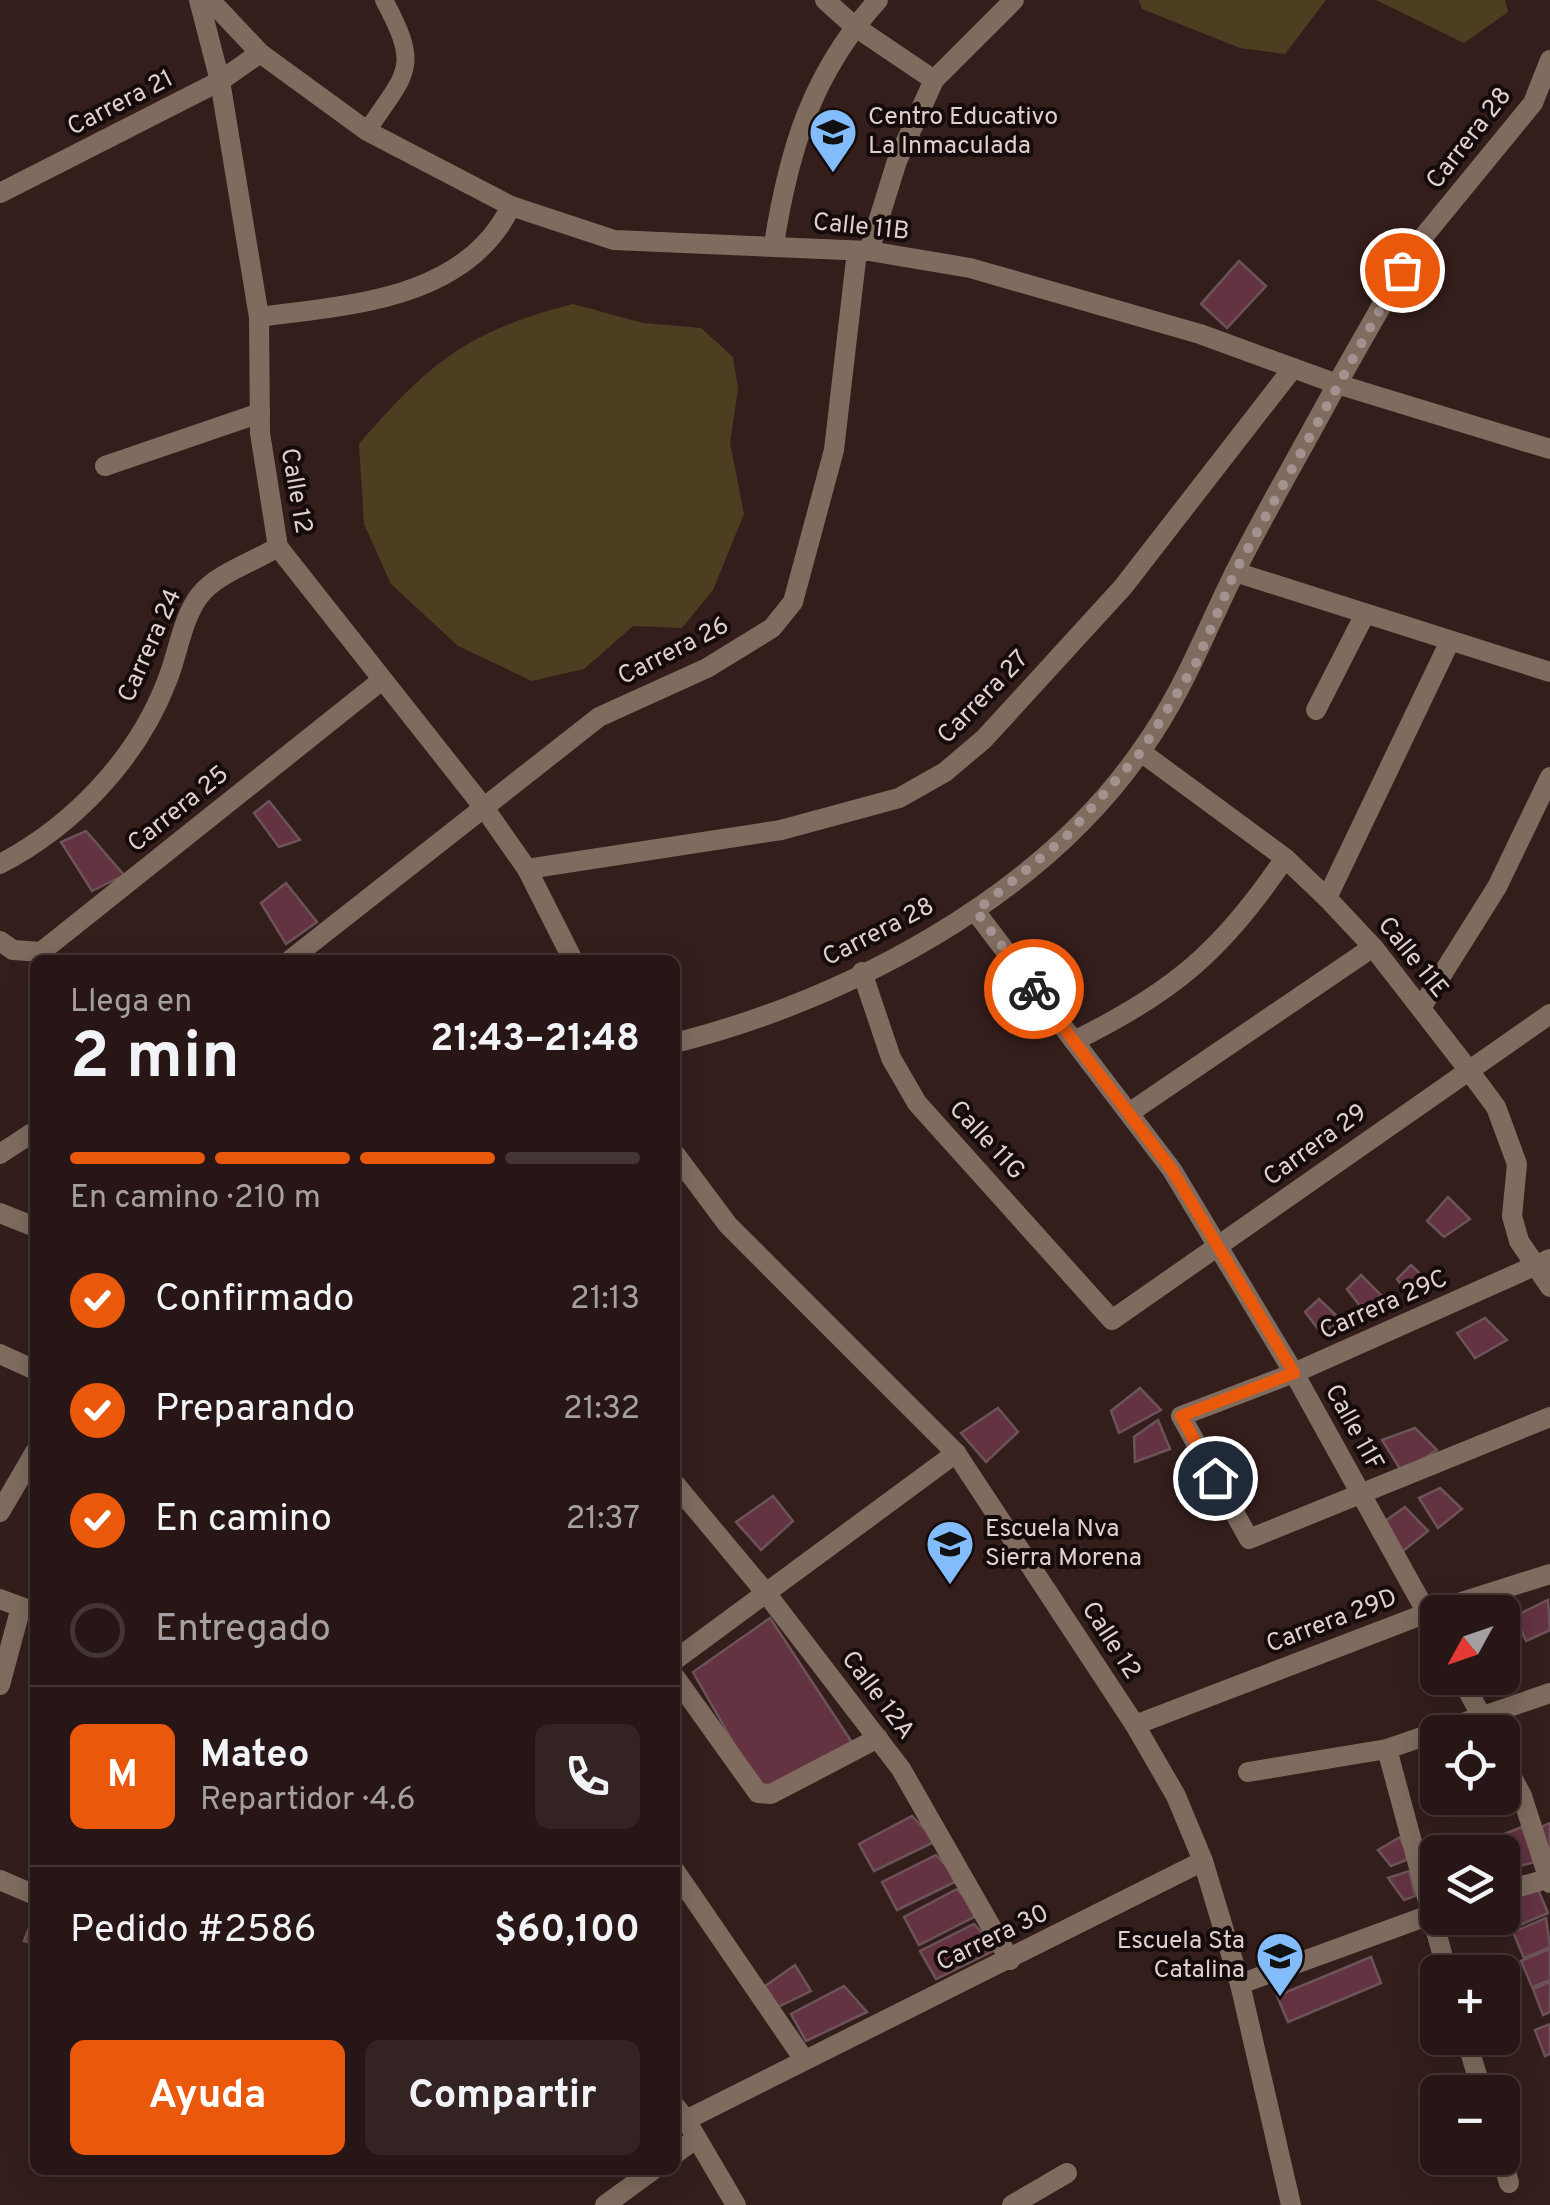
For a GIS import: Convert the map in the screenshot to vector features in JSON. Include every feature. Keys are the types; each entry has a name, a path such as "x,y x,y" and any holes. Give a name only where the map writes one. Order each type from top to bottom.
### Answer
{"street":[{"name":"Calle 12","path":"199,0 220,81 259,317 260,413 278,548 485,809 527,870 571,955"},
{"name":"Calle 11B","path":"210,0 260,53 367,131 511,206 614,240 774,244 863,251 970,268 1200,334 1337,384 1550,449"},
{"path":"367,131 407,71 408,48 384,0"},
{"path":"825,0 854,26 934,80"},
{"path":"774,244 786,166 814,93 854,26 878,0"},
{"name":"Carrera 26","path":"296,955 599,716 707,668 772,628 793,602 834,450 863,251 897,161 934,80 1014,0"},
{"name":"Carrera 21","path":"0,193 220,81 260,53"},
{"name":"Carrera 28","path":"680,1041 746,1024 862,972 976,911 1065,838 1141,752 1196,663 1235,572 1416,248 1532,103 1550,60"},
{"path":"259,317 383,301 441,278 500,230 511,206"},
{"name":"Carrera 27","path":"527,870 780,830 899,798 945,772 984,739 1123,587 1293,368"},
{"path":"105,466 260,413"},
{"name":"Carrera 24","path":"0,864 54,830 110,778 166,685 193,605 203,591 278,548"},
{"path":"1235,572 1550,672"},
{"path":"1316,710 1366,614"},
{"path":"1327,898 1450,641"},
{"name":"Carrera 25","path":"0,941 13,950 41,952 382,680"},
{"name":"Calle 11E","path":"1141,752 1285,858 1374,947 1422,1008 1496,1107 1517,1164 1512,1216 1519,1241 1544,1262 1550,1287"},
{"path":"1422,1008 1498,887 1550,777"},
{"path":"1074,1042 1138,1010 1196,968 1245,917 1285,858"},
{"name":"Calle 11F","path":"976,911 1172,1170 1294,1373 1420,1599"},
{"path":"1129,1112 1374,947"},
{"name":"Calle 11G","path":"862,972 891,1058 916,1103 1112,1320"},
{"name":"Carrera 29","path":"1112,1320 1467,1068 1550,1014"},
{"path":"0,1154 30,1134"},
{"name":"Calle 12","path":"680,1161 728,1225 956,1453 1135,1724 1176,1796 1204,1862 1240,1984 1291,2205"},
{"path":"0,1213 30,1226"},
{"name":"Carrera 29C","path":"1362,1494 1249,1540 1181,1416 1294,1373 1544,1262"},
{"path":"0,1354 30,1368"},
{"path":"1362,1494 1550,1417"},
{"path":"680,1656 956,1453"},
{"path":"0,1512 30,1461"},
{"name":"Calle 12A","path":"680,1490 766,1593 901,1769 1010,1960"},
{"name":"Carrera 29D","path":"1482,1595 1550,1574"},
{"path":"0,1599 28,1610 0,1685"},
{"name":"Carrera 29D","path":"1135,1724 1420,1615"},
{"path":"680,1684 758,1793 770,1794 878,1738"},
{"path":"1506,1715 1550,1693"},
{"path":"1248,1772 1420,1741"},
{"path":"1388,1749 1420,1863"},
{"path":"1520,1792 1550,1880 1520,1888"},
{"name":"Carrera 30","path":"685,2122 803,2058 1204,1862"},
{"path":"680,1878 803,2058"},
{"path":"0,1880 30,1892"},
{"path":"1240,1984 1420,1918"},
{"path":"685,2122 736,2205"},
{"path":"1012,2205 1067,2173"},
{"path":"605,2205 646,2175"},
{"path":"1507,2175 1509,2183"}],"shaded area":[{"path":"1139,0 1326,0 1285,54 1240,48 1142,9"},
{"path":"1376,0 1505,0 1508,12 1464,43"},
{"path":"573,304 643,323 701,328 733,357 738,389 730,443 744,514 713,590 682,628 633,626 584,669 532,681 458,646 391,584 364,524 359,444 407,392 453,354 505,326"}],"building":[{"path":"1239,261 1266,286 1227,328 1201,304"},
{"path":"269,801 300,840 279,847 254,813"},
{"path":"86,831 124,875 92,891 61,842"},
{"path":"286,883 317,922 286,944 261,903"},
{"path":"1448,1197 1470,1219 1444,1237 1427,1221"},
{"path":"1411,1265 1433,1286 1413,1300 1397,1279"},
{"path":"1361,1275 1383,1297 1364,1311 1347,1289"},
{"path":"1319,1299 1341,1320 1322,1334 1305,1312"},
{"path":"1485,1318 1507,1340 1475,1358 1457,1333"},
{"path":"1140,1388 1161,1410 1119,1433 1111,1411"},
{"path":"998,1408 1018,1432 986,1462 961,1433"},
{"path":"1158,1420 1170,1449 1135,1462 1134,1437"},
{"path":"1415,1428 1437,1450 1402,1472 1382,1440"},
{"path":"1440,1488 1462,1509 1438,1528 1419,1498"},
{"path":"773,1496 793,1521 761,1550 736,1522"},
{"path":"1405,1507 1428,1531 1403,1551 1381,1524"},
{"path":"1548,1600 1550,1630 1526,1641 1520,1614"},
{"path":"770,1618 857,1750 761,1791 693,1672"},
{"path":"912,1816 936,1841 874,1871 859,1844"},
{"path":"1550,1823 1550,1860 1539,1828"},
{"path":"1522,1827 1535,1862 1520,1866 1520,1835 1502,1835"},
{"path":"1400,1837 1409,1859 1391,1866 1378,1850"},
{"path":"936,1855 959,1880 897,1910 882,1882"},
{"path":"1409,1871 1415,1896 1404,1900 1388,1878"},
{"path":"1537,1887 1548,1913 1520,1925 1520,1894"},
{"path":"957,1889 980,1914 919,1945 904,1917"},
{"path":"1546,1918 1550,1947 1524,1958 1514,1935 1520,1935 1520,1929"},
{"path":"974,1924 997,1949 936,1979 920,1951"},
{"path":"1550,1949 1550,1980 1532,1987 1521,1961"},
{"path":"1371,1957 1381,1983 1288,2022 1277,1996"},
{"path":"795,1965 811,1991 778,2007 765,1986"},
{"path":"1550,1982 1550,2012 1543,2015 1533,1989"},
{"path":"844,1986 867,2012 806,2041 791,2014"},
{"path":"1550,2024 1550,2054 1545,2056 1535,2030"}],"way so far":[{"path":"1034,989 976,911 1065,838 1141,752 1196,663 1235,572 1402,270"}],"place":[{"name":"Centro Educativo La Inmaculada","path":"833,174"},
{"name":"Escuela Nva Sierra Morena","path":"950,1586"},
{"name":"Escuela Sta Catalina","path":"1280,1998"}],"route":[{"path":"1034,989 1172,1170 1294,1373 1181,1416 1215,1478"}]}
